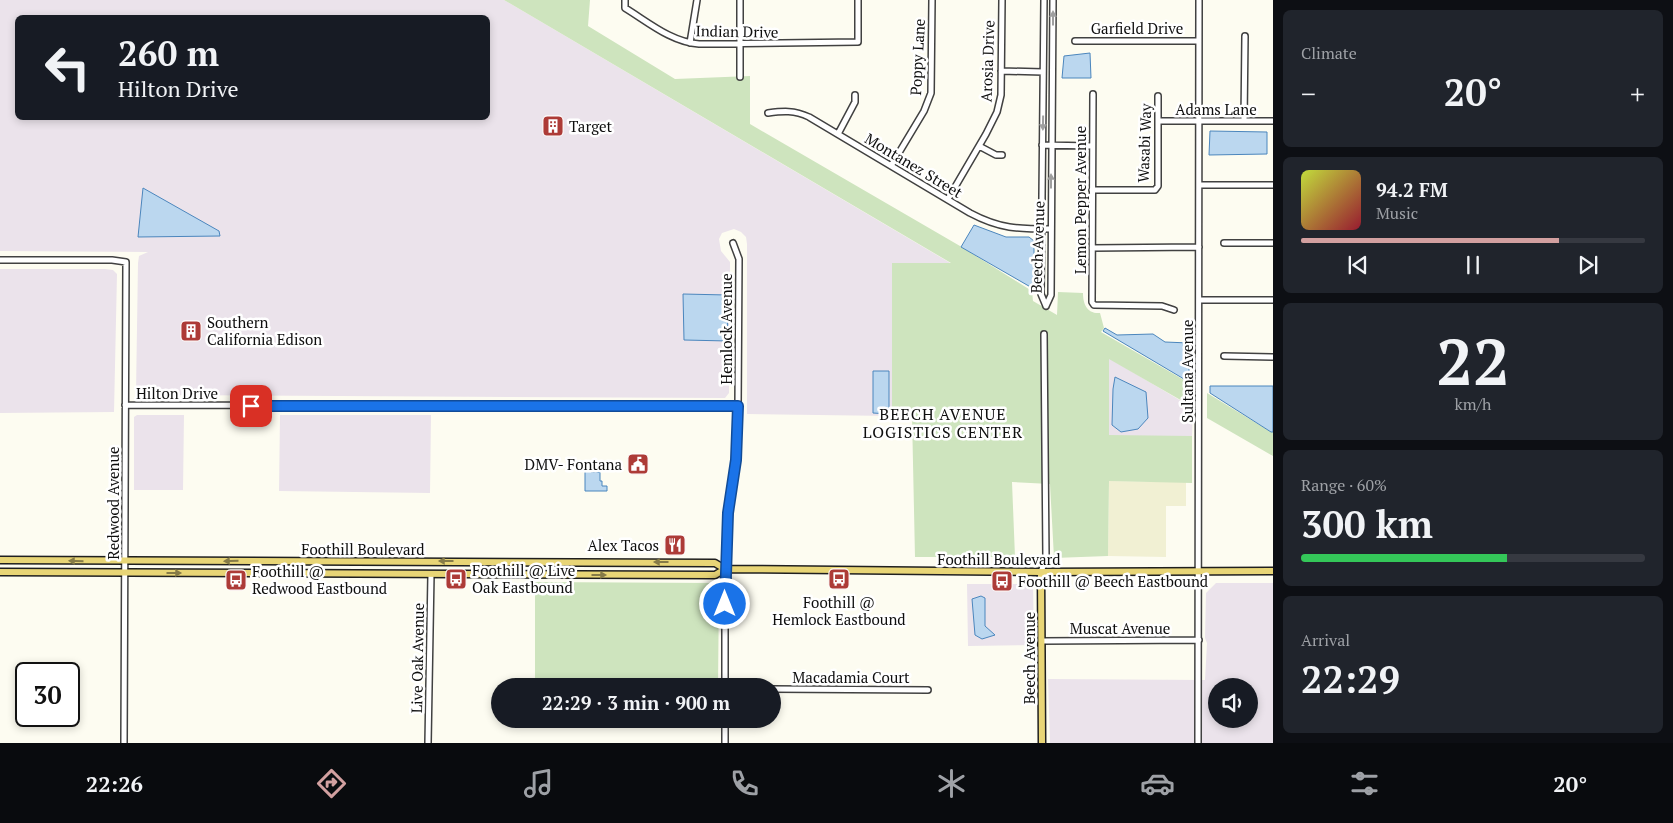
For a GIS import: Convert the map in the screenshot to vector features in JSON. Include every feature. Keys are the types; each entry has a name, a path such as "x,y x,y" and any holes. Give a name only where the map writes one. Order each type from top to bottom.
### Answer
{"main road":[{"name":"Foothill Boulevard","path":"0,560 715,562 725,569"},
{"name":"Foothill Boulevard","path":"0,572 715,575 725,569 1042,572 1273,571"},
{"name":"Beech Avenue","path":"1042,572 1042,743"}],"street":[{"name":"Indian Drive","path":"625,0 625,8 670,36 690,43 740,44 858,42 858,0"},
{"path":"690,43 697,0"},
{"path":"740,0 740,77"},
{"name":"Poppy Lane","path":"891,166 924,111 931,93 932,0"},
{"name":"Arosia Drive","path":"948,199 997,112 1001,95 1002,0"},
{"name":"Beech Avenue","path":"1044,0 1041,294 1046,306 1050,295 1053,0"},
{"name":"Sultana Avenue","path":"1198,743 1199,0"},
{"path":"1244,121 1245,36"},
{"name":"Garfield Drive","path":"1075,41 1199,40"},
{"path":"1001,71 1043,72"},
{"name":"Lemon Pepper Avenue","path":"1093,94 1092,302 1094,305 1162,306 1174,310"},
{"path":"838,134 855,102 855,95"},
{"name":"Wasabi Way","path":"1092,190 1155,190 1158,186 1158,96"},
{"name":"Montanez Street","path":"768,113 796,112 808,117 981,218 1000,226 1012,229 1051,229"},
{"name":"Adams Lane","path":"1158,121 1273,122"},
{"path":"1042,145 1092,146"},
{"path":"979,146 996,155 1002,155"},
{"path":"1199,185 1273,185"},
{"name":"Hemlock Avenue","path":"725,678 725,569 729,500 736,460 738,406 739,258 733,243"},
{"path":"1224,243 1273,243"},
{"path":"1092,248 1199,247"},
{"name":"Redwood Avenue","path":"0,260 112,260 126,262 124,743"},
{"path":"1199,300 1273,300"},
{"name":"Beech Avenue","path":"1042,572 1046,558 1044,334"},
{"path":"1224,356 1273,357"},
{"name":"Hilton Drive","path":"126,405 738,406"},
{"name":"Live Oak Avenue","path":"428,743 431,574"},
{"name":"Muscat Avenue","path":"1042,641 1199,640"},
{"name":"Macadamia Court","path":"781,689 928,690"},
{"path":"725,728 725,743"}],"shaded area":[{"path":"0,0 504,0 952,264 892,263 892,416 747,414 747,244 746,237 734,229 722,233 719,239 721,251 730,262 729,393 725,398 139,395 136,392 138,263 139,256 148,252 0,251"},
{"path":"0,269 105,269 113,270 117,274 114,412 0,413"},
{"path":"1109,358 1193,408 1192,436 1109,436"},
{"path":"137,415 184,415 183,490 134,490 134,417"},
{"path":"280,415 431,415 430,493 279,491"},
{"path":"1216,583 1273,583 1273,743 1050,743 1048,679 1205,680 1207,643 1205,638 1206,593"},
{"path":"967,584 1033,584 1034,645 968,646"}],"green space":[{"path":"504,0 590,0 588,26 675,79 750,76 750,124 960,246 1032,291 1033,301 1057,315 1058,292 1083,293 1087,308 1092,312 1100,313 1104,328 1101,332 1191,384 1191,406 1109,359 1109,435 1192,436 1192,483 1109,481 1108,556 1054,558 1050,484 1012,482 1015,557 915,557 912,416 892,416 892,263 951,263"},
{"path":"1207,393 1273,432 1273,456 1207,418"},
{"path":"1109,481 1186,482 1186,506 1166,506 1166,557 1108,556"},
{"path":"535,582 713,583 719,589 718,678 535,678"}],"water":[{"path":"1090,53 1091,78 1062,78 1064,56"},
{"path":"1210,131 1267,132 1267,154 1209,155"},
{"path":"143,188 219,231 220,236 138,237"},
{"path":"974,225 1006,237 1029,237 1034,241 1034,289 961,247"},
{"path":"683,294 727,295 728,341 684,340"},
{"path":"1105,328 1117,335 1153,334 1165,342 1189,343 1189,382 1103,331"},
{"path":"873,371 889,371 889,414 873,413"},
{"path":"1115,377 1146,392 1148,418 1138,429 1121,432 1112,425"},
{"path":"1210,386 1273,386 1273,432 1210,393"},
{"path":"585,467 591,467 591,472 600,472 600,481 602,481 602,486 607,486 607,491 585,491"},
{"path":"981,596 985,598 985,626 995,635 982,639 975,635 972,599"}],"place":[{"name":"Target","path":"553,126"},
{"name":"Southern California Edison","path":"191,331"},
{"name":"DMV- Fontana","path":"638,464"},
{"name":"Alex Tacos","path":"675,545"},
{"name":"Foothill @ Live Oak Eastbound","path":"456,579"},
{"name":"Foothill @ Hemlock Eastbound","path":"839,579"},
{"name":"Foothill @ Redwood Eastbound","path":"236,580"},
{"name":"Foothill @ Beech Eastbound","path":"1002,581"}],"district":[{"name":"BEECH AVENUE LOGISTICS CENTER","path":"943,423"}],"route":[{"path":"251,406 738,406 736,460 728,513 725,604"}]}
